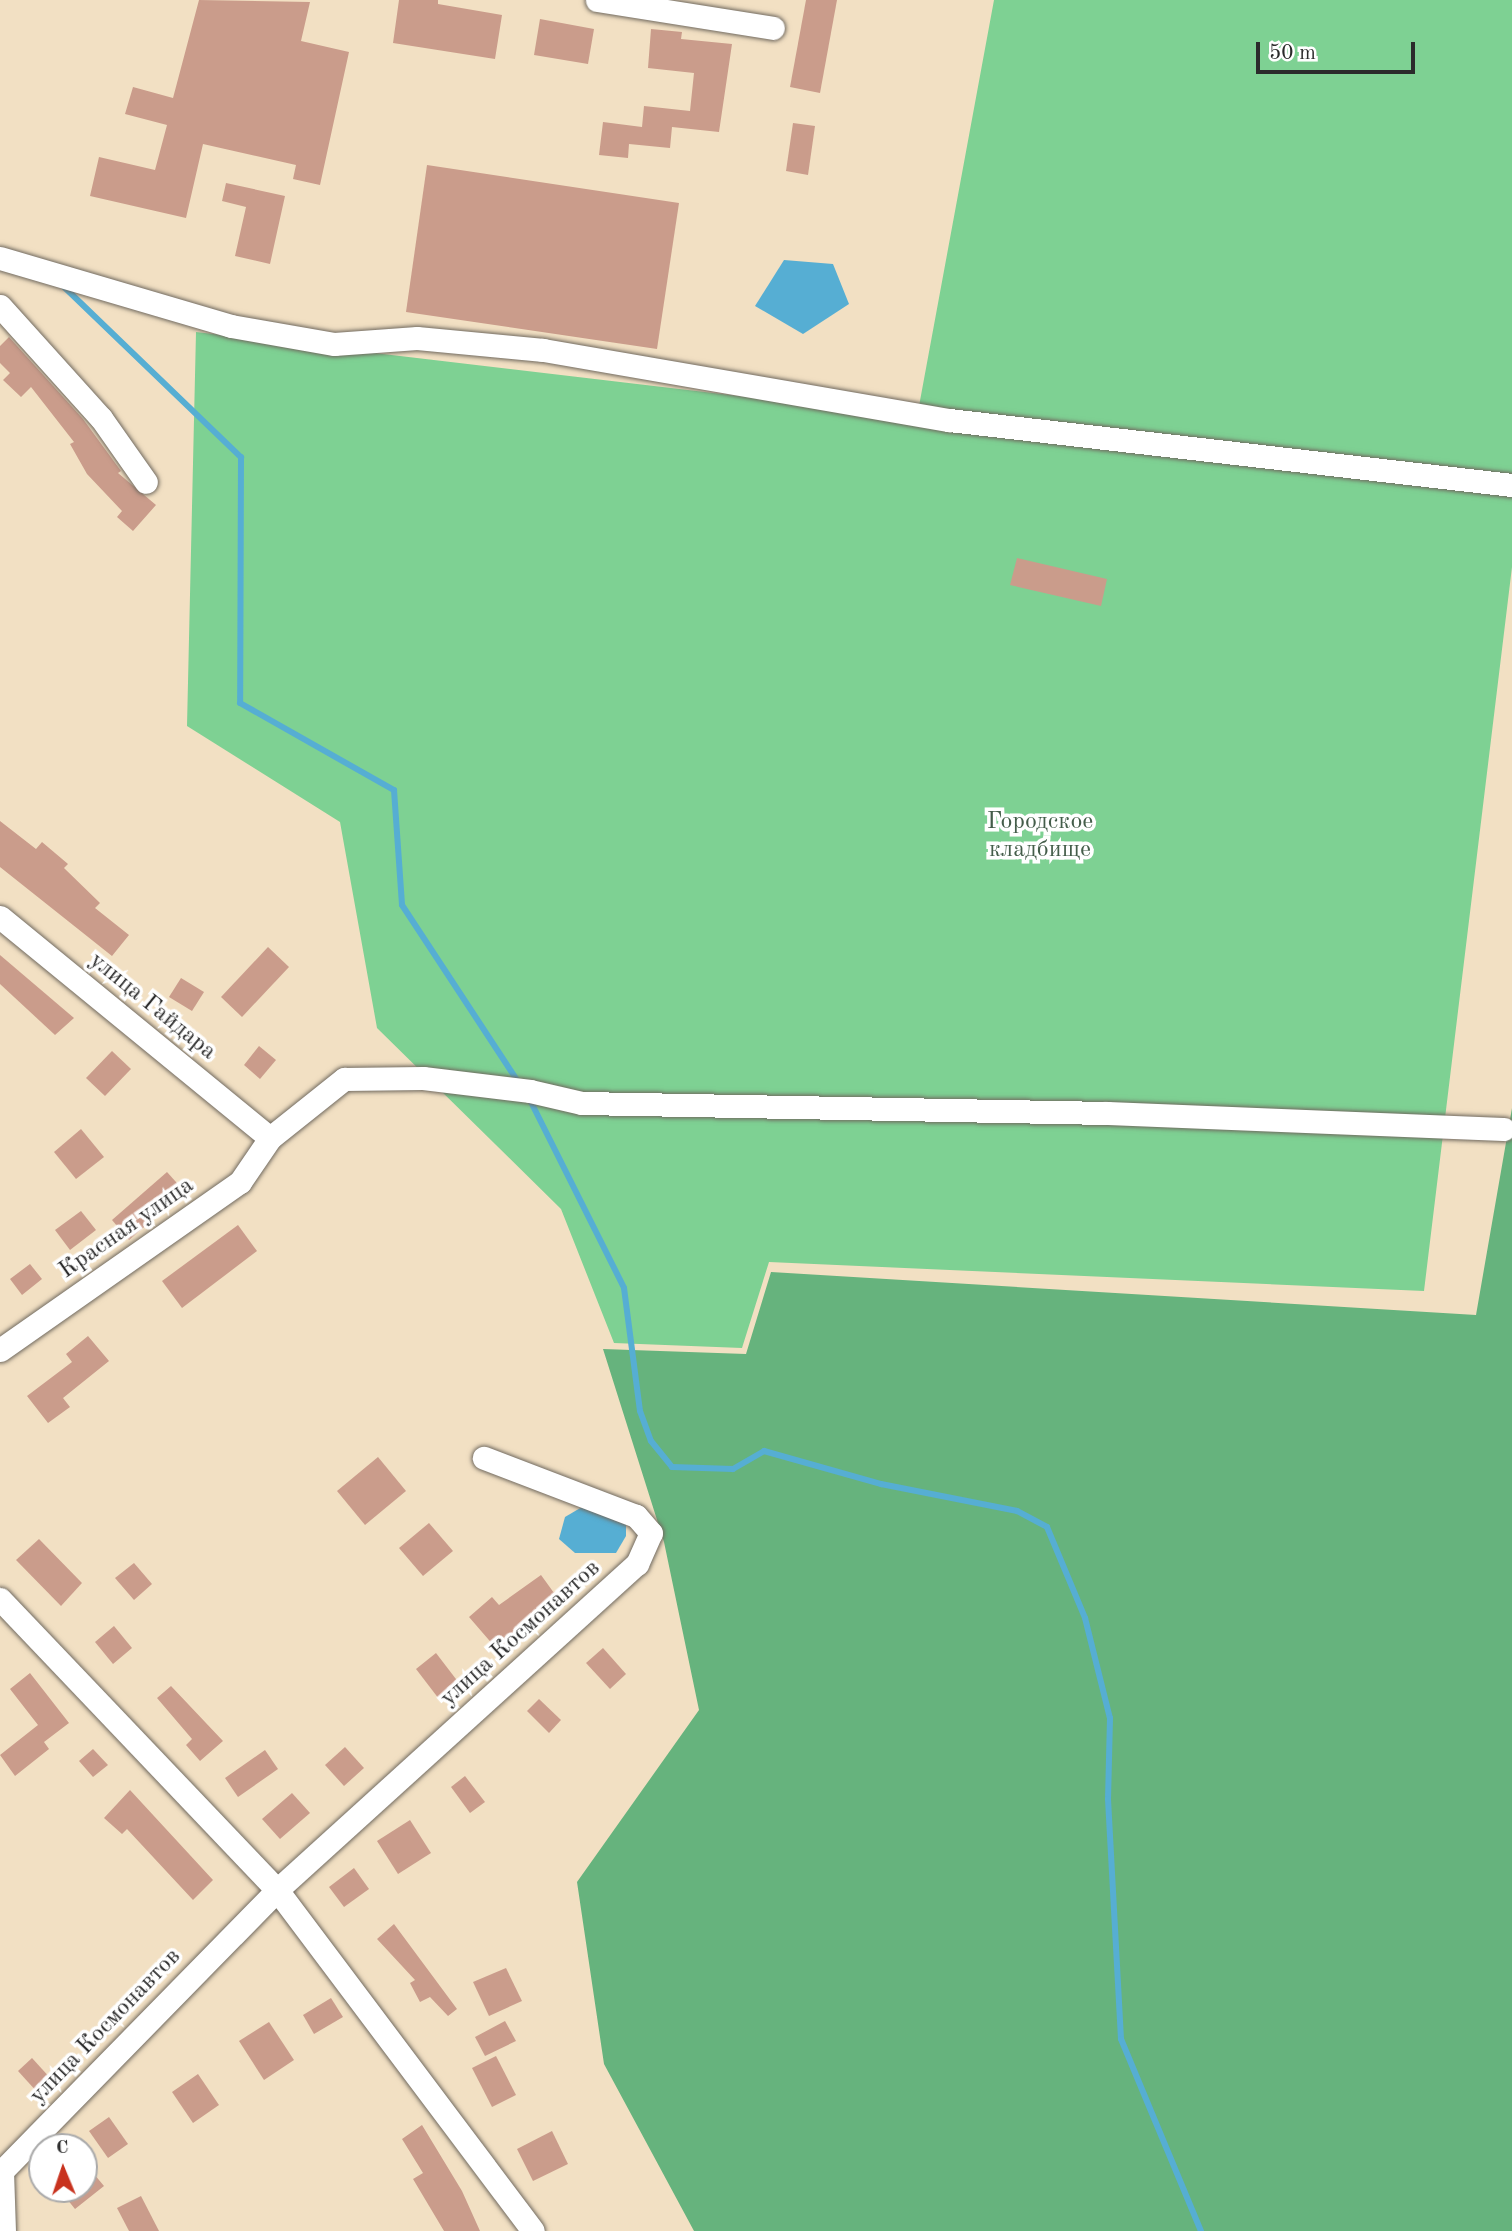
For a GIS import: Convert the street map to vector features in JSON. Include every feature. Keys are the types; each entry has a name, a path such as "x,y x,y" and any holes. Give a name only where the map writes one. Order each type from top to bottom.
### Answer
{"street":[{"path":"597,0 773,28"},
{"path":"0,258 231,326 334,344 417,338 543,350 949,420 1512,485"},
{"path":"0,306 101,418 146,482"},
{"name":"улица Гайдара","path":"0,916 270,1138"},
{"name":"Красная улица","path":"0,1350 240,1182 270,1138 344,1079 423,1078 530,1091 582,1103 1107,1113 1504,1129"},
{"name":"улица Космонавтов","path":"1,2170 278,1889 637,1564 651,1534 636,1516 484,1458"},
{"path":"0,1599 278,1889 533,2231"},
{"path":"1,2170 4,2231"}],"green space":[{"name":"Городское кладбище","path":"994,0 1512,0 1512,567 1424,1291 769,1262 742,1348 614,1343 561,1209 377,1028 340,822 187,726 196,332 917,417"},
{"path":"1512,1108 1512,2231 694,2231 604,2064 577,1882 699,1710 664,1542 603,1349 746,1354 771,1272 1476,1315"}],"water":[{"path":"784,260 833,264 849,304 803,334 755,306"},
{"path":"582,1507 626,1522 626,1536 616,1553 575,1553 559,1539 565,1517"}],"building":[{"path":"199,0 310,2 301,41 349,52 320,185 293,179 296,165 203,144 186,218 90,196 99,157 155,170 167,125 125,114 133,87 173,98"},
{"path":"399,0 438,0 438,4 502,15 495,59 393,43"},
{"path":"806,0 837,0 820,93 790,87"},
{"path":"540,19 594,29 588,64 534,55"},
{"path":"651,29 682,32 681,39 732,44 719,132 672,127 670,148 629,144 628,158 599,155 603,122 642,127 644,106 690,111 694,73 648,68"},
{"path":"793,123 815,126 808,175 786,171"},
{"path":"427,165 679,203 657,349 406,312"},
{"path":"226,183 285,196 270,264 235,256 246,207 222,201"},
{"path":"9,337 83,419 121,471 118,473 156,505 133,531 117,517 122,511 87,474 70,444 74,442 31,387 21,397 3,380 10,373 0,363 0,346"},
{"path":"1017,558 1107,579 1101,606 1010,585"},
{"path":"0,821 36,849 42,842 68,864 64,868 100,903 95,908 129,935 112,956 0,867"},
{"path":"268,947 289,967 242,1017 221,997"},
{"path":"0,955 74,1018 55,1035 0,984"},
{"path":"181,978 204,992 192,1011 169,997"},
{"path":"259,1046 276,1060 260,1079 244,1065"},
{"path":"112,1051 131,1069 105,1096 86,1078"},
{"path":"81,1129 104,1157 76,1179 54,1152"},
{"path":"167,1172 185,1192 129,1240 112,1220"},
{"path":"81,1211 96,1230 70,1250 55,1230"},
{"path":"238,1225 257,1251 182,1308 162,1281"},
{"path":"30,1264 42,1279 22,1295 10,1279"},
{"path":"88,1336 109,1361 63,1398 70,1407 48,1423 27,1396 72,1362 66,1354"},
{"path":"378,1457 406,1491 365,1525 337,1491"},
{"path":"429,1523 453,1551 423,1576 399,1548"},
{"path":"39,1539 82,1583 61,1606 16,1560"},
{"path":"134,1563 152,1584 134,1600 115,1578"},
{"path":"541,1575 562,1604 501,1654 469,1617 492,1597 499,1605"},
{"path":"114,1626 132,1648 113,1664 95,1642"},
{"path":"603,1648 626,1674 610,1689 586,1663"},
{"path":"436,1653 459,1683 439,1699 416,1669"},
{"path":"30,1673 69,1723 44,1742 49,1749 15,1776 0,1755 38,1725 10,1689"},
{"path":"171,1686 223,1741 200,1761 186,1745 192,1739 157,1698"},
{"path":"539,1699 561,1720 549,1733 527,1711"},
{"path":"345,1747 364,1768 344,1786 325,1765"},
{"path":"93,1749 108,1765 93,1777 79,1761"},
{"path":"265,1750 278,1769 238,1797 225,1778"},
{"path":"465,1776 485,1802 470,1813 451,1787"},
{"path":"130,1790 213,1880 193,1900 127,1829 122,1834 104,1818"},
{"path":"292,1793 310,1813 280,1839 262,1819"},
{"path":"410,1820 431,1853 398,1874 377,1841"},
{"path":"354,1868 369,1889 344,1907 329,1887"},
{"path":"394,1924 457,2009 448,2016 430,1997 420,2002 410,1983 415,1980 377,1939"},
{"path":"506,1968 522,2001 489,2016 473,1982"},
{"path":"331,1998 343,2017 314,2034 303,2015"},
{"path":"505,2021 516,2041 485,2056 475,2037"},
{"path":"269,2022 294,2060 264,2080 239,2041"},
{"path":"496,2056 516,2095 492,2107 472,2068"},
{"path":"32,2058 52,2080 38,2093 18,2071"},
{"path":"198,2074 219,2105 193,2123 172,2092"},
{"path":"109,2117 128,2144 108,2158 98,2144 98,2133 89,2131"},
{"path":"422,2125 462,2191 480,2231 444,2231 413,2179 423,2173 402,2139"},
{"path":"552,2131 568,2164 533,2181 517,2149"},
{"path":"98,2179 104,2186 98,2191"},
{"path":"141,2196 159,2231 129,2231 117,2208"},
{"path":"70,2203 83,2203 75,2209"}],"waterway":[{"path":"61,284 241,457 240,703 394,790 402,905 519,1083"},
{"path":"529,1098 624,1288 640,1411 651,1441 672,1467 733,1469 764,1451 881,1484 1017,1511 1047,1527 1085,1618 1110,1718 1108,1799 1121,2039 1201,2231"}]}
